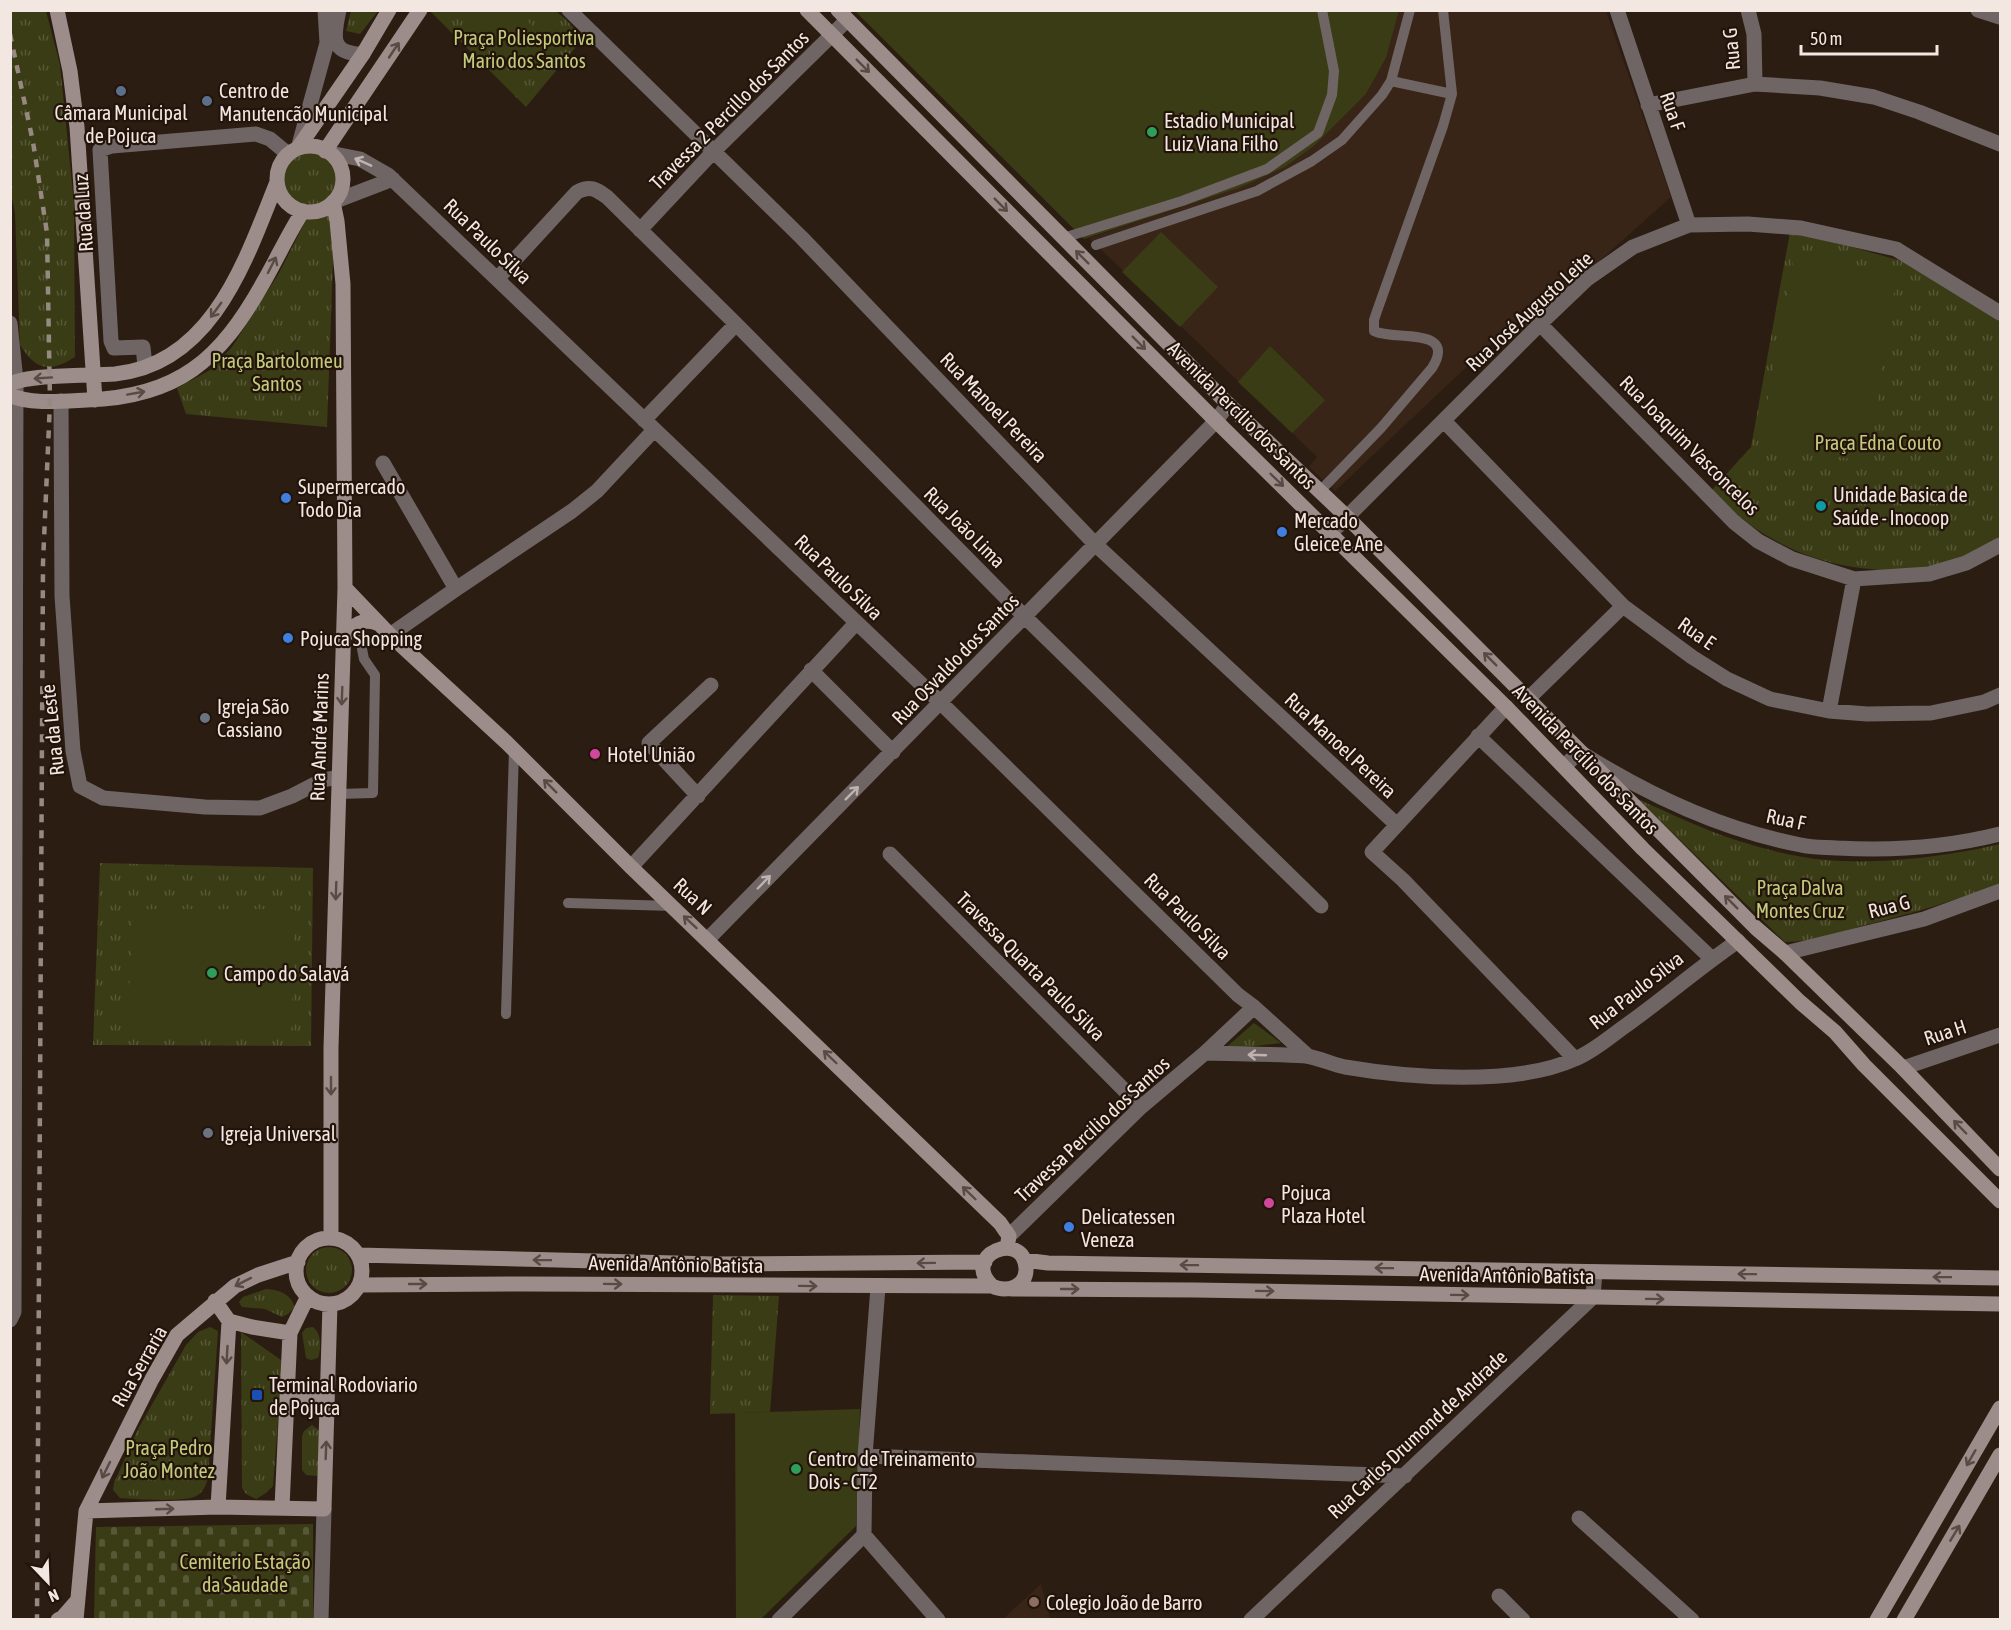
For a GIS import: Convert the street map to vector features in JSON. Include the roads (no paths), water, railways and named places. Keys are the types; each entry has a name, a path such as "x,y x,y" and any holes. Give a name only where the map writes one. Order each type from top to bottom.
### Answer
{"street":[{"path":"57,10 70,71 77,128 95,400"},
{"path":"293,151 327,43 325,10"},
{"path":"339,10 335,28 336,40 340,49 349,54 363,54"},
{"path":"13,389 127,372 178,350 201,331 244,264 277,182 282,162 293,151 363,54 389,10"},
{"path":"328,152 420,10"},
{"name":"Rua Manoel Pereira","path":"569,10 802,238 1096,544 1396,824"},
{"name":"Avenida Percílio dos Santos","path":"807,10 1216,421 1506,707 1643,849 1800,1002 1835,1032 1864,1065 1998,1192"},
{"name":"Rua F","path":"1617,10 1689,225"},
{"name":"Rua G","path":"1748,10 1754,34 1755,84"},
{"path":"1978,10 2001,17"},
{"name":"Travessa 2 Percillo dos Santos","path":"640,230 713,152 833,36 843,15"},
{"name":"Avenida Percílio dos Santos","path":"843,15 1228,405 1348,518 1580,752 1903,1068 2001,1169"},
{"path":"1648,105 1755,84 1820,88 1874,97 2001,144"},
{"name":"Rua da Luz","path":"145,366 143,347 114,348 111,341 100,150 112,146 256,134 293,151"},
{"path":"293,151 309,146 328,152 337,161 342,172 342,182 333,202"},
{"name":"Rua Paulo Silva","path":"328,152 360,159 393,179 941,703 1238,995 1308,1056"},
{"path":"277,182 279,192 293,208 313,212 393,179"},
{"name":"Rua João Lima","path":"497,279 577,192 595,188 736,324 1024,617 1321,906"},
{"name":"Rua André Marins","path":"331,1238 331,1048 345,588 343,284 333,202"},
{"path":"13,389 61,401 95,400 148,391 190,373 218,349 245,315 303,211"},
{"name":"Rua José Augusto Leite","path":"1331,533 1587,279 1633,247 1689,225 1748,224 1801,228 1896,249 2001,313"},
{"path":"1088,291 1102,277"},
{"path":"10,323 13,389 14,1312 10,1320"},
{"path":"390,635 572,511 597,491 649,425 736,324"},
{"name":"Rua Joaquim Vasconcelos","path":"1540,324 1734,522 1758,541 1792,559 1854,579 1929,574 1966,563 2001,545"},
{"name":"Rua da Leste","path":"61,401 62,596 73,752 80,786 103,798 205,807 260,808 292,796 323,780 339,777"},
{"name":"Rua Osvaldo dos Santos","path":"708,939 1216,421 1228,405"},
{"name":"Rua E","path":"1444,421 1623,606 1692,657 1727,679 1770,699 1829,711 1868,714 1931,714 1984,702 2001,695"},
{"path":"382,463 456,589"},
{"path":"1829,711 1854,579"},
{"name":"Rua N","path":"345,588 390,635 514,750 1000,1223 1008,1242"},
{"path":"1529,699 1623,606"},
{"path":"343,638 357,624 368,621 379,624"},
{"path":"632,867 856,623"},
{"path":"812,670 893,752"},
{"path":"698,796 650,743 711,685"},
{"name":"Rua Manoel Pereira","path":"1506,707 1372,852 1403,880 1575,1059"},
{"path":"1478,736 1711,958"},
{"path":"1564,766 1580,752"},
{"name":"Rua F","path":"1580,752 1639,788 1718,822 1757,835 1804,846 1857,849 1922,847 1977,840 2001,834"},
{"name":"Travessa Quarta Paulo Silva","path":"890,854 1142,1107"},
{"name":"Rua G","path":"1781,950 1924,919 2001,891"},
{"name":"Rua Paulo Silva","path":"1205,1053 1308,1056 1343,1066 1384,1072 1466,1076 1516,1075 1546,1070 1594,1049 1659,1002 1711,958 1737,941"},
{"path":"1760,962 1781,950"},
{"path":"1800,1002 1818,985"},
{"path":"1205,1053 1254,1007"},
{"name":"Rua H","path":"1903,1068 2001,1035"},
{"path":"1864,1065 1881,1047"},
{"name":"Travessa Percilio dos Santos","path":"1008,1242 1142,1107 1205,1053"},
{"path":"320,1239 342,1240 358,1255 362,1264 359,1285 348,1298 330,1304 315,1300 308,1296 298,1280 298,1262 302,1252 310,1244 320,1239"},
{"path":"992,1286 984,1275 985,1262 994,1251 1008,1242 1024,1260 1025,1275 1022,1281 1012,1289"},
{"name":"Avenida Antônio Batista","path":"358,1255 780,1264 985,1262"},
{"name":"Avenida Antônio Batista","path":"1024,1260 1060,1264 2001,1278"},
{"name":"Rua Serraria","path":"86,1511 152,1379 177,1335 235,1286 258,1275 298,1262"},
{"path":"780,1264 780,1286"},
{"path":"1593,1298 1595,1272"},
{"name":"Avenida Antônio Batista","path":"359,1285 992,1286 1005,1290 1207,1290 2001,1304"},
{"path":"878,1287 865,1456 864,1534 938,1620"},
{"path":"282,1507 290,1333 308,1296"},
{"name":"Rua Carlos Drumond de Andrade","path":"1251,1620 1593,1298"},
{"path":"215,1301 229,1320 218,1507"},
{"path":"321,1620 330,1304"},
{"path":"229,1320 290,1333"},
{"path":"288,1399 327,1400"},
{"path":"1877,1620 2001,1408"},
{"path":"1904,1620 2001,1455"},
{"path":"865,1456 1405,1476"},
{"path":"76,1620 86,1511 218,1507 324,1509"},
{"path":"1579,1518 1692,1620"},
{"path":"779,1620 864,1534"},
{"path":"1916,1554 1934,1567"},
{"path":"1499,1596 1523,1620"},
{"path":"58,1620 77,1601"}],"lane":[{"path":"1063,238 1182,201 1267,169 1318,133 1332,95 1334,71 1322,10"},
{"path":"1096,245 1257,191 1312,161 1342,140 1382,95 1390,81 1410,10"},
{"path":"1320,491 1381,428 1438,358 1439,351 1431,340 1423,337 1382,335 1374,331 1373,327 1452,94 1443,10"},
{"path":"1390,81 1452,94"},
{"path":"339,794 373,793 375,675 364,659 357,624"},
{"path":"506,1014 514,750"},
{"path":"568,903 673,906"}],"railway":[{"path":"10,34 33,142 47,233 50,402 43,563 37,1620"}],"place":[{"name":"Câmara Municipal de Pojuca","path":"121,91"},
{"name":"Centro de Manutencão Municipal","path":"207,101"},
{"name":"Estadio Municipal Luiz Viana Filho","path":"1152,132"},
{"name":"Supermercado Todo Dia","path":"286,498"},
{"name":"Unidade Basica de Saúde - Inocoop","path":"1821,506"},
{"name":"Mercado Gleice e Ane","path":"1282,532"},
{"name":"Pojuca Shopping","path":"288,638"},
{"name":"Igreja São Cassiano","path":"205,718"},
{"name":"Hotel União","path":"595,754"},
{"name":"Campo do Salavá","path":"212,973"},
{"name":"Igreja Universal","path":"208,1133"},
{"name":"Pojuca Plaza Hotel","path":"1269,1203"},
{"name":"Delicatessen Veneza","path":"1069,1227"},
{"name":"Terminal Rodoviario de Pojuca","path":"257,1395"},
{"name":"Centro de Treinamento Dois - CT2","path":"796,1469"},
{"name":"Colegio João de Barro","path":"1034,1602"}],"park label":[{"name":"Praça Poliesportiva Mario dos Santos","path":"524,48"},
{"name":"Praça Bartolomeu Santos","path":"277,372"},
{"name":"Praça Edna Couto","path":"1878,442"},
{"name":"Praça Dalva Montes Cruz","path":"1800,898"},
{"name":"Praça Pedro João Montez","path":"169,1458"},
{"name":"Cemiterio Estação da Saudade","path":"245,1572"}]}
